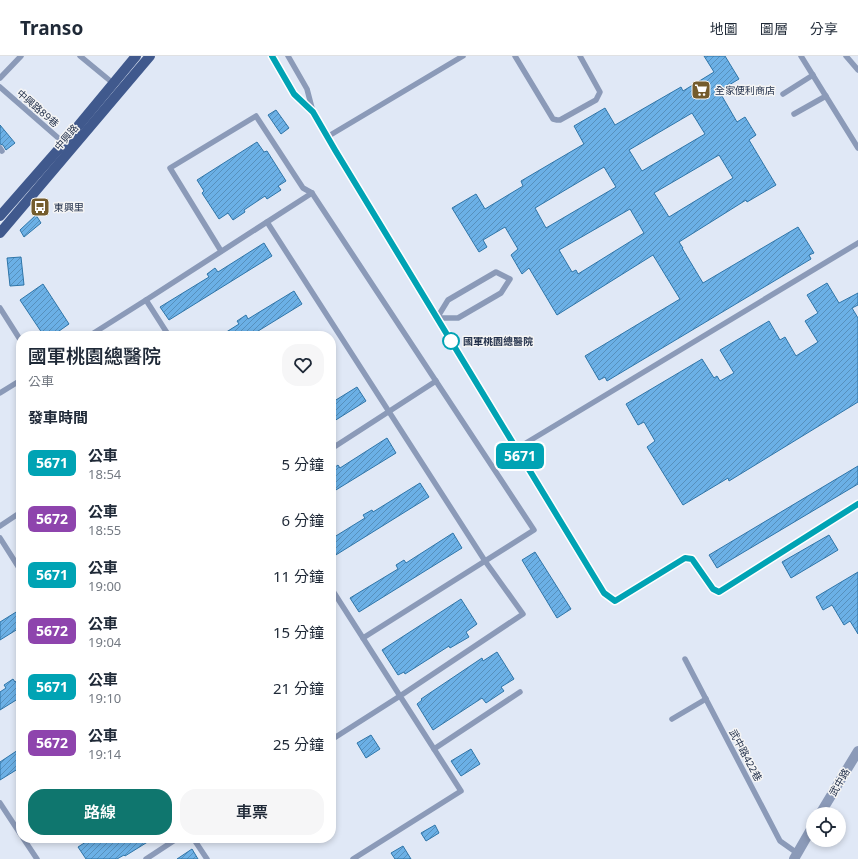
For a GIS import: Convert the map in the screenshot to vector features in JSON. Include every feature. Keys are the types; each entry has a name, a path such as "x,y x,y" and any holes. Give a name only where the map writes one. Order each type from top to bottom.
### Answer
{"main road":[{"name":"中興路","path":"0,216 64,143 136,56"},
{"name":"中興路","path":"1,231 150,56"}],"street":[{"name":"武中路","path":"824,807 858,750"},
{"path":"796,856 806,838"}],"lane":[{"path":"0,78 21,56"},
{"path":"80,56 113,83 123,89"},
{"path":"272,56 294,94 313,112"},
{"path":"288,56 308,89 313,112 327,137 604,593 615,601 685,558 692,559 713,589 719,592 858,504"},
{"path":"327,137 463,56"},
{"path":"515,56 553,119 557,120 560,120 599,97 600,92 580,56"},
{"path":"801,56 858,148"},
{"path":"846,56 858,70"},
{"path":"783,94 813,75"},
{"name":"中興路89巷","path":"0,87 64,143"},
{"path":"794,114 826,96"},
{"path":"221,251 170,168 256,116 303,188 312,193 534,530 363,638"},
{"path":"97,331 312,193"},
{"path":"267,222 485,561 523,614 336,737"},
{"path":"516,449 858,243"},
{"path":"496,272 510,279 501,293 458,318 437,318 448,300 496,272"},
{"path":"146,300 166,331"},
{"path":"0,308 16,333"},
{"path":"336,446 436,381"},
{"path":"0,393 16,383"},
{"path":"0,526 16,515"},
{"path":"0,538 16,563"},
{"path":"336,596 461,791 353,859"},
{"name":"武中路422巷","path":"686,659 780,841 796,856"},
{"path":"434,749 520,692"},
{"path":"672,718 706,699"},
{"path":"0,803 16,827"},
{"path":"26,843 37,859"},
{"path":"146,859 170,843"},
{"path":"196,843 207,859"}],"building":[{"path":"704,56 725,56 739,79 719,91 737,122 745,117 756,135 749,140 776,185 747,202 746,200 679,242 682,248 703,283 798,227 814,253 809,255 811,259 607,381 605,377 599,380 585,356 680,299 653,255 557,315 529,268 522,274 511,255 518,249 505,227 483,240 487,247 479,252 452,208 476,194 485,209 523,186 521,181 584,144 574,126 605,108 615,125 681,87 683,91 714,72","holes":["692,113 705,134 642,171 629,150","719,155 733,178 669,217 654,193","604,167 616,187 546,228 535,208","630,209 644,233 578,274 576,270 572,272 559,250"]},
{"path":"276,110 289,128 281,134 268,115"},
{"path":"0,125 15,143 6,150 3,145 0,144"},
{"path":"257,142 264,152 267,151 286,181 278,186 281,190 267,199 265,196 244,210 245,212 233,220 228,213 219,219 202,193 204,191 197,180"},
{"path":"36,215 41,223 24,237 20,230"},
{"path":"264,243 272,256 169,320 160,307 209,277 207,274 215,268 218,272"},
{"path":"21,257 24,285 10,286 7,258"},
{"path":"827,283 839,303 858,293 858,305 852,308 858,318 858,402 729,481 728,478 683,505 647,447 655,441 644,422 638,425 626,404 702,359 714,378 717,376 720,381 734,373 720,350 769,321 780,340 785,337 796,356 818,342 805,321 818,313 807,295"},
{"path":"43,284 69,324 59,331 41,331 20,300"},
{"path":"294,291 302,304 258,331 228,331 239,324 237,321 246,315 248,319"},
{"path":"357,387 366,401 336,420 336,400"},
{"path":"387,438 396,453 336,490 336,466 338,465 340,468"},
{"path":"858,466 858,484 717,568 709,555"},
{"path":"420,483 429,497 336,555 336,536 365,518 363,515 372,510 373,512"},
{"path":"453,533 462,548 359,612 350,598 398,569 396,565 404,560 406,563"},
{"path":"829,535 838,550 791,578 782,562"},
{"path":"535,552 571,609 557,618 522,560"},
{"path":"858,572 858,634 850,621 844,625 832,605 823,610 816,597"},
{"path":"461,599 477,624 466,632 469,637 450,648 449,646 405,674 404,672 398,675 382,650"},
{"path":"16,612 16,630 0,640 0,622"},
{"path":"497,652 514,679 501,687 504,691 486,703 482,698 433,730 417,704 422,700 421,699 482,658 483,661"},
{"path":"13,679 16,681 16,700 0,710 0,692 6,688 4,685"},
{"path":"371,735 380,749 366,758 357,743"},
{"path":"471,749 480,764 461,776 451,761"},
{"path":"16,751 16,770 0,780 0,762"},
{"path":"435,825 439,833 426,841 421,833"},
{"path":"84,843 146,843 125,856 124,855 117,859 86,859 78,847"},
{"path":"403,846 411,859 395,859 391,853"},
{"path":"192,849 198,859 177,859"}],"bus line":[{"name":"5671","path":"272,56 294,94 313,112 604,593 610,599 615,601 685,558 692,559 713,589 719,592 858,504"}],"place":[{"name":"全家便利商店","path":"701,90"},
{"name":"東興里","path":"40,207"},
{"name":"國軍桃園總醫院","path":"451,341"}]}
